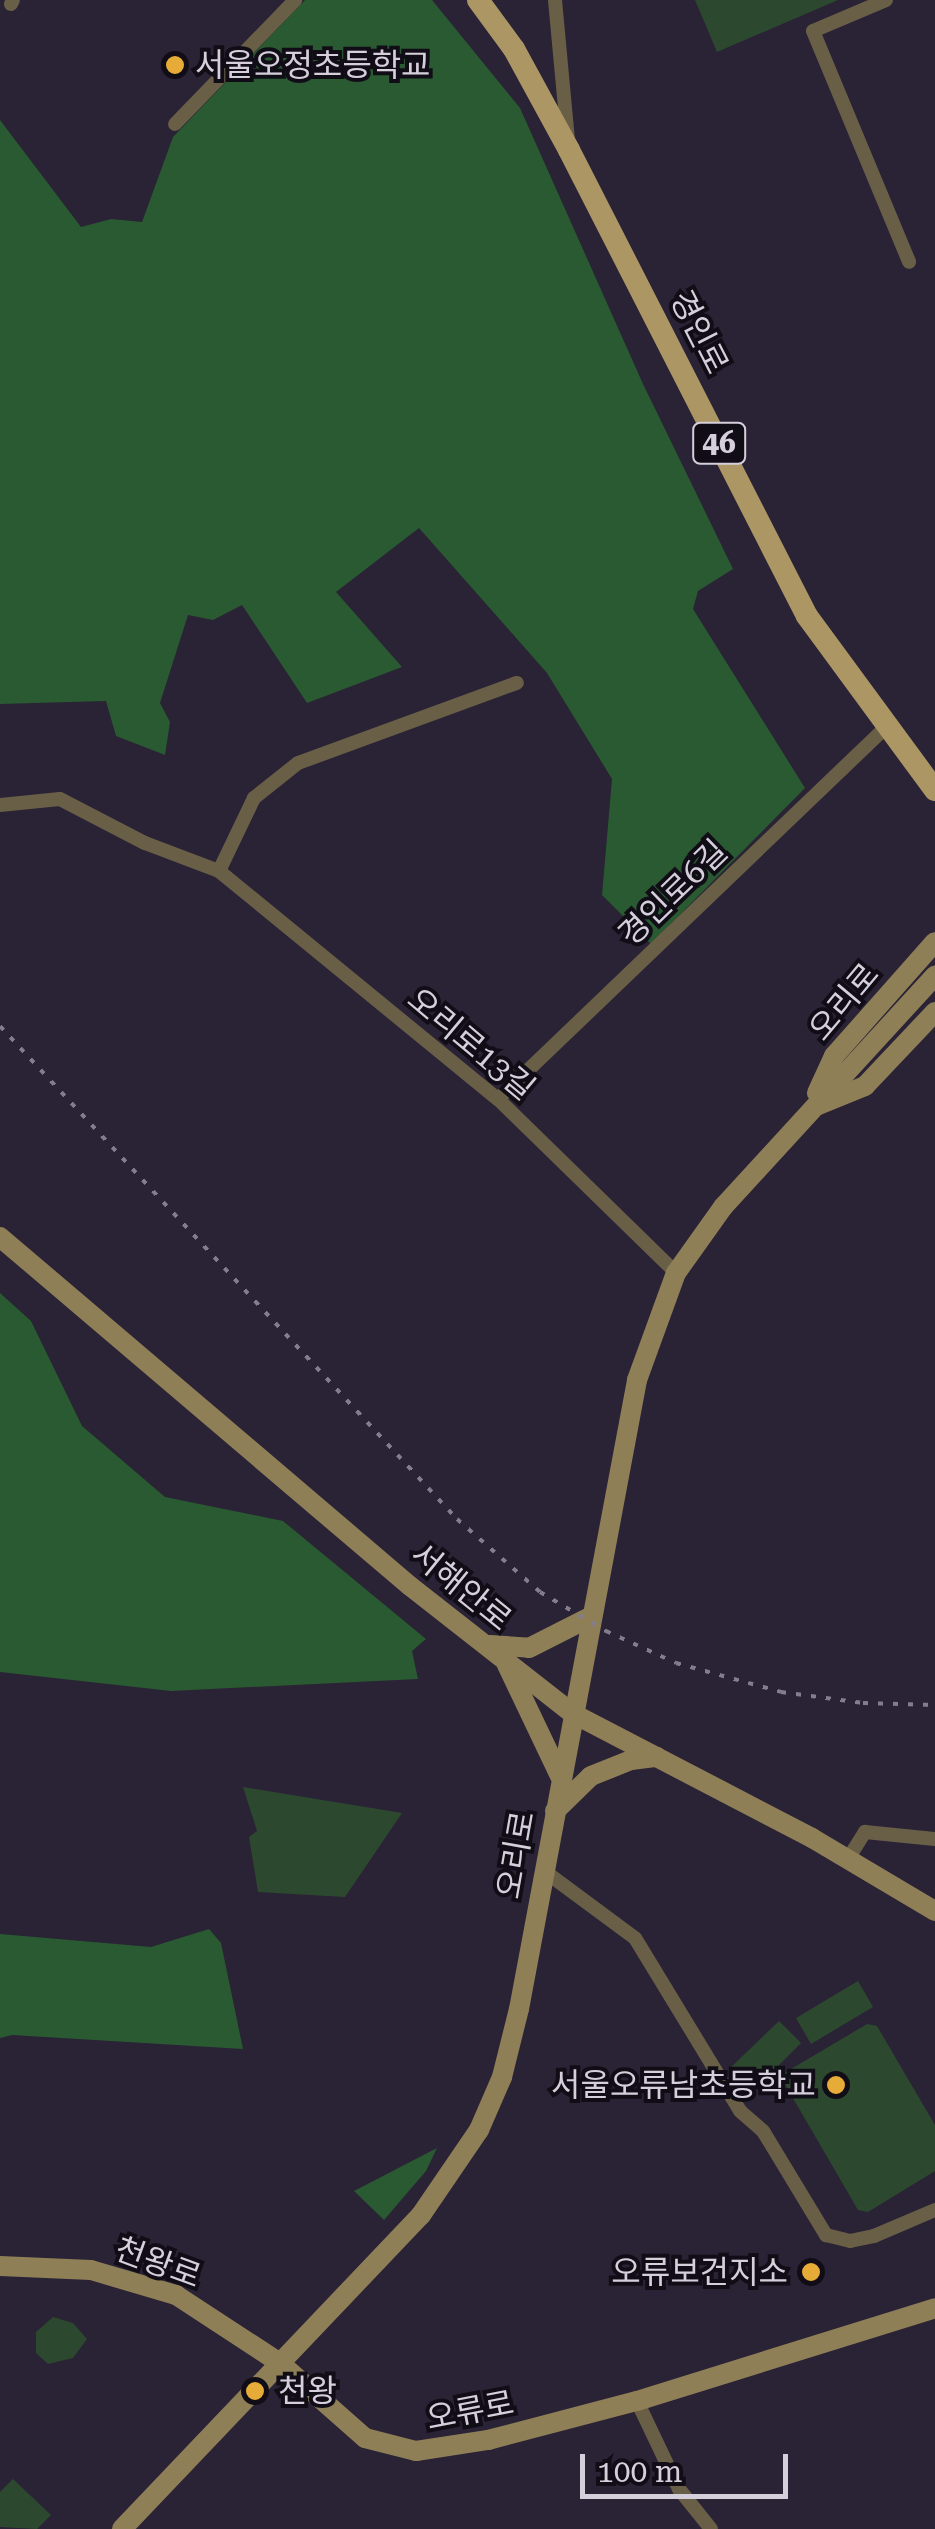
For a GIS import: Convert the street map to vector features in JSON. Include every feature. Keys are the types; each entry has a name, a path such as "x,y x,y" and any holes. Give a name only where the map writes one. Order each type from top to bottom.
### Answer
{"main road":[{"name":"경인로","path":"478,0 514,48 570,150 808,616 935,790"},
{"name":"오리로","path":"810,1108 834,1056 935,942"},
{"name":"오리로","path":"122,2529 421,2214 478,2130 502,2077 637,1380 676,1274 724,1207 810,1108 935,976"},
{"name":"오리로","path":"810,1108 865,1086 935,1012"},
{"name":"서해안로","path":"0,1237 572,1714 848,1859 935,1911"},
{"path":"485,1644 529,1648 590,1617"},
{"path":"504,1660 560,1776"},
{"path":"554,1813 591,1776 631,1760 657,1757"},
{"name":"천왕로","path":"0,2266 58,2266 147,2284 176,2296 280,2363"},
{"name":"오류로","path":"280,2363 365,2438 401,2450 488,2440 637,2402 935,2308"}],"street":[{"path":"175,124 296,0"},
{"path":"555,0 570,150"},
{"path":"886,0 813,31 909,262"},
{"path":"218,871 254,798 298,763 517,683"},
{"name":"경인로6길","path":"498,1099 886,727"},
{"name":"오리로13길","path":"0,805 60,799 146,843 218,871 498,1099 676,1274"},
{"path":"848,1859 865,1832 935,1839"},
{"path":"543,1870 635,1938 740,2111 764,2130 826,2235 850,2241 874,2236 935,2210"},
{"path":"637,2402 679,2489 711,2529"}],"green space":[{"path":"305,0 432,0 520,108 643,384 733,569 698,591 693,609 805,788 651,944 602,895 612,779 547,673 419,528 336,592 402,667 307,703 242,605 213,620 188,615 160,703 170,722 165,755 116,736 106,701 0,704 0,120 81,227 111,219 142,222 173,137"},
{"path":"695,0 838,0 717,52"},
{"path":"0,1293 31,1321 82,1426 165,1497 283,1521 426,1639 412,1651 418,1679 171,1691 0,1672"},
{"path":"243,1787 402,1813 345,1897 258,1892 249,1837 257,1831"},
{"path":"209,1929 221,1943 243,2049 12,2035 0,2038 0,1934 151,1947"},
{"path":"858,1981 873,2007 811,2044 796,2018"},
{"path":"779,2021 801,2043 753,2091 730,2068"},
{"path":"867,2024 877,2026 935,2125 935,2171 868,2212 858,2210 783,2081 786,2072"},
{"path":"437,2148 426,2171 384,2220 354,2191"},
{"path":"53,2317 73,2323 87,2339 73,2358 48,2364 36,2353 36,2332"},
{"path":"13,2479 51,2515 37,2529 0,2527 0,2492"}],"railway":[{"path":"0,1026 457,1519 540,1592 606,1631 676,1663 781,1692 863,1703 935,1705"}],"place":[{"name":"서울오정초등학교","path":"175,65"},
{"name":"서울오류남초등학교","path":"836,2085"},
{"name":"오류보건지소","path":"811,2272"},
{"name":"천왕","path":"255,2391"}]}
